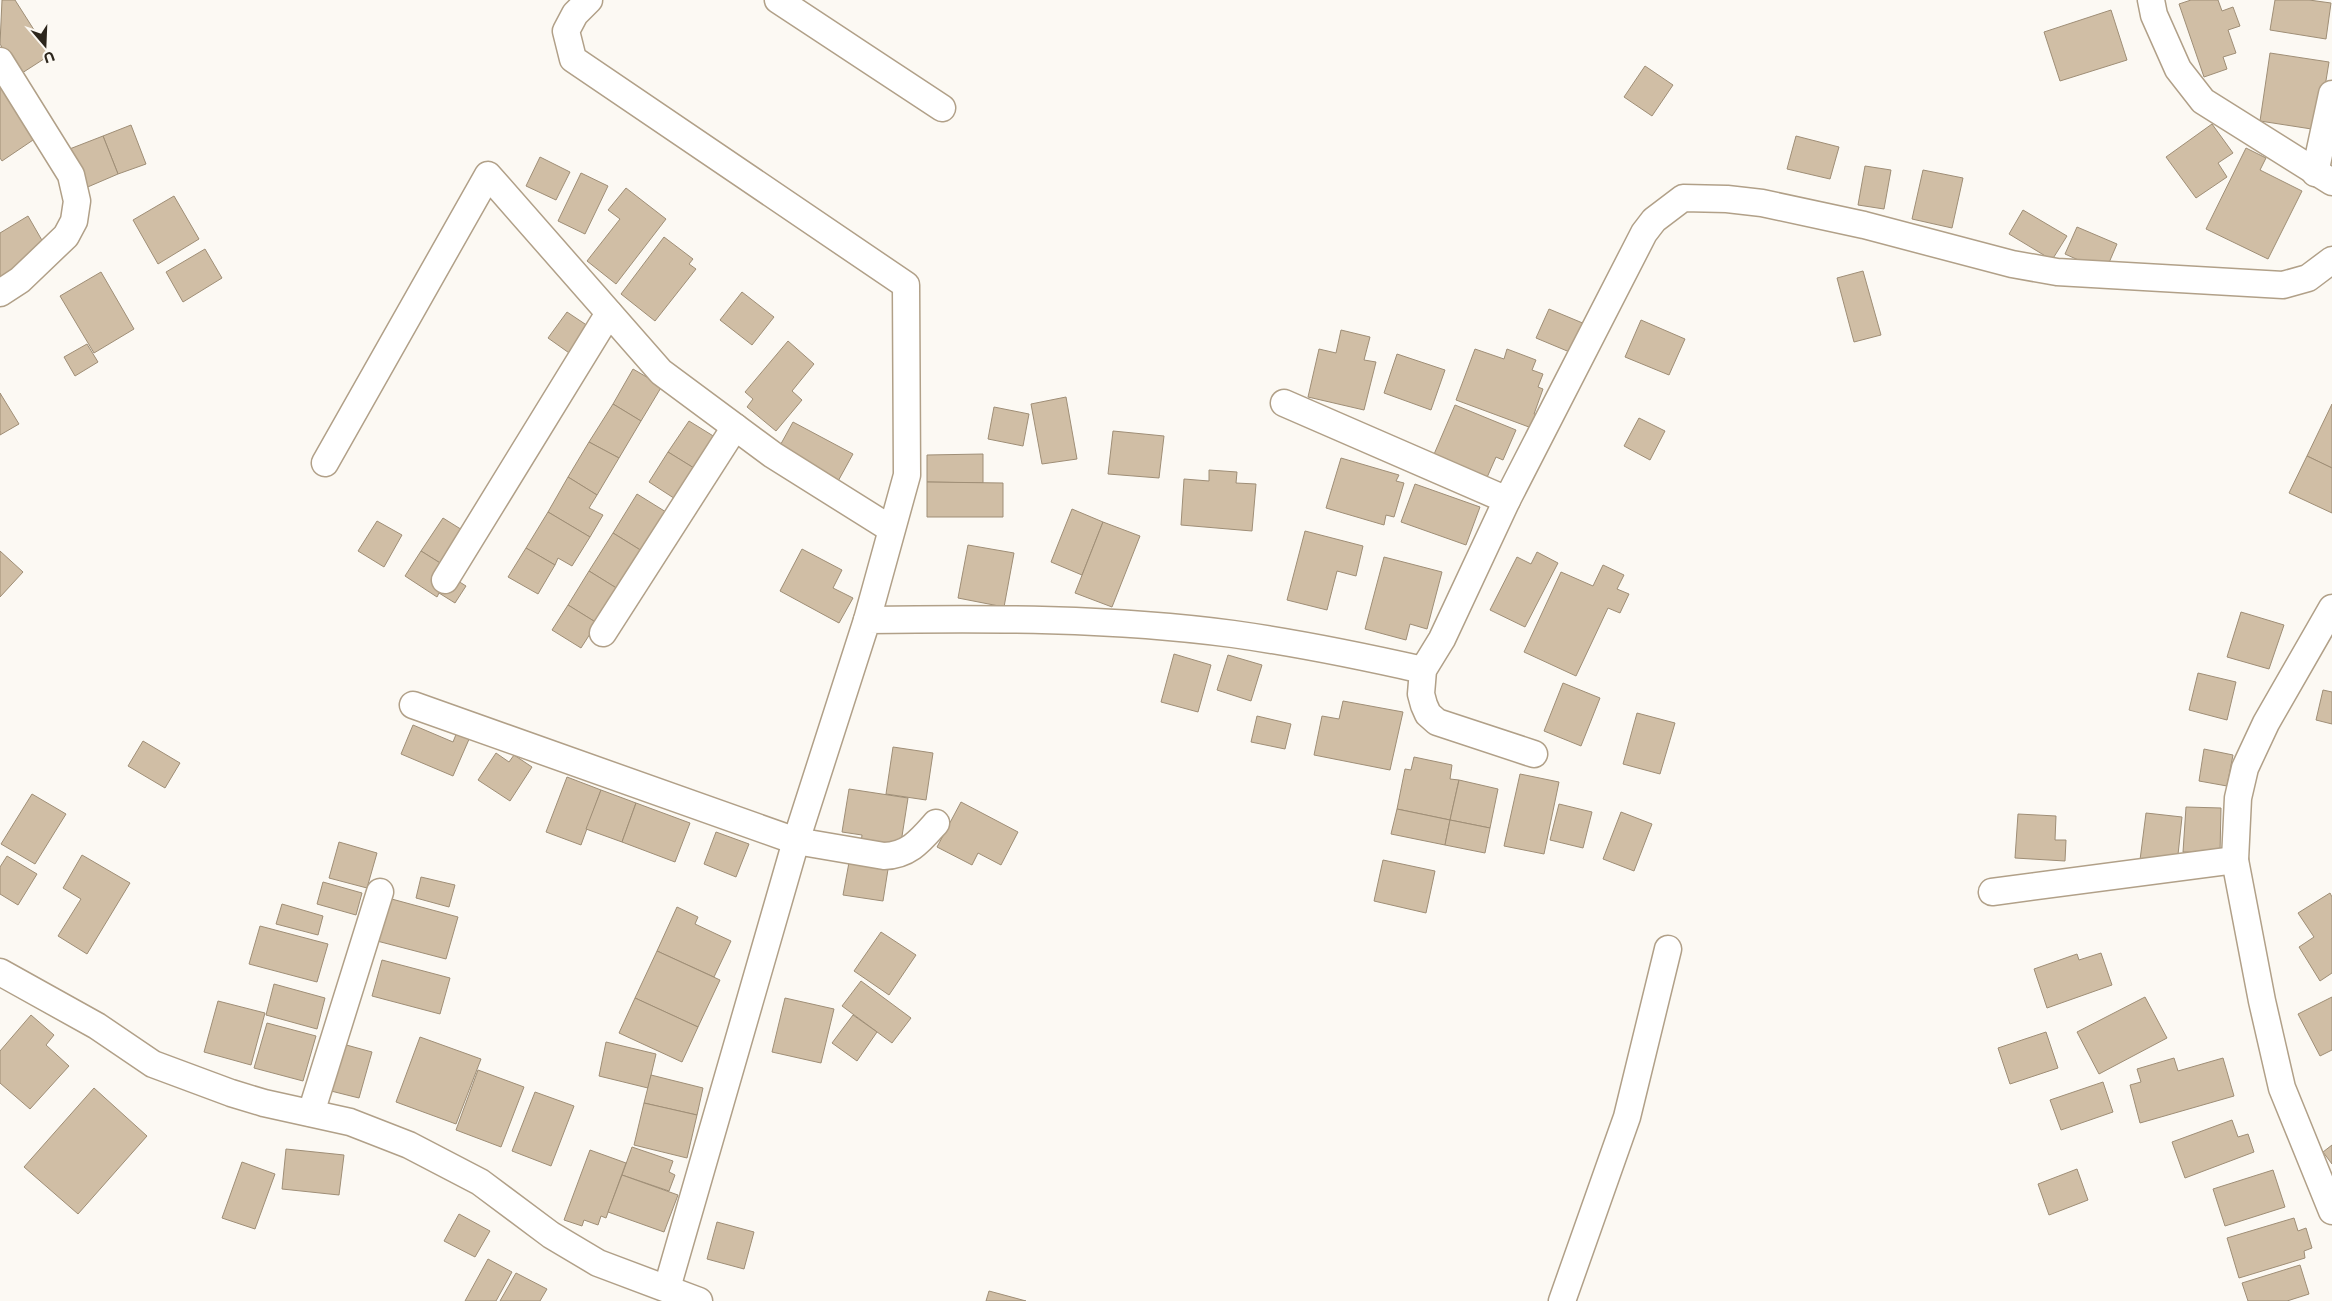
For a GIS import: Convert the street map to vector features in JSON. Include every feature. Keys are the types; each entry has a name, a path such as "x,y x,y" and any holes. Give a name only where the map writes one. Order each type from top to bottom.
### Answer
{"street":[{"path":"589,0 575,14 566,31 573,59 906,285 907,475 867,620 796,842 667,1288"},
{"path":"778,0 942,108"},
{"path":"2151,0 2154,15 2178,69 2203,101 2323,177 2332,94"},
{"path":"0,61 71,175 77,202 74,221 66,236 20,280 0,293"},
{"path":"325,463 488,175 661,372 773,454 891,529"},
{"path":"1534,754 1437,722 1428,714 1421,694 1423,670 1442,639 1507,500 1644,233 1654,220 1683,198 1762,203 1864,225 2012,264 2057,272 2283,285 2308,278 2332,260"},
{"path":"445,580 608,313"},
{"path":"1284,403 1507,500"},
{"path":"603,633 735,427"},
{"path":"2332,608 2266,723 2245,768 2238,798 2235,860 2262,1001 2282,1088 2321,1188 2332,1211"},
{"path":"867,620 931,619 1154,626 1234,634 1423,670"},
{"path":"413,706 796,842 884,856 895,856 916,846 936,823"},
{"path":"1992,892 2235,860"},
{"path":"311,1113 380,892"},
{"path":"1562,1301 1627,1117 1668,949"},
{"path":"0,972 97,1026 153,1064 240,1096 350,1122 424,1152 480,1182 551,1235 598,1263 699,1301"}],"building":[{"path":"2,0 15,0 50,55 19,75 0,44"},
{"path":"2191,0 2218,0 2222,11 2233,7 2240,26 2228,30 2236,53 2223,57 2227,69 2204,77 2179,4"},
{"path":"2275,0 2309,0 2331,3 2326,39 2270,30"},
{"path":"2111,10 2127,60 2060,81 2044,32"},
{"path":"2270,53 2329,62 2318,130 2260,121"},
{"path":"1645,66 1673,85 1652,116 1624,97"},
{"path":"0,77 39,136 2,161 0,158"},
{"path":"2212,124 2233,153 2218,163 2227,177 2196,198 2166,157"},
{"path":"131,125 146,164 118,174 103,136"},
{"path":"103,136 118,174 83,189 67,150"},
{"path":"1796,136 1839,147 1830,179 1787,169"},
{"path":"2246,148 2266,158 2260,170 2302,191 2268,259 2206,229"},
{"path":"540,157 570,172 556,200 526,186"},
{"path":"1865,166 1891,170 1884,209 1858,205"},
{"path":"1923,170 1963,178 1952,228 1912,219"},
{"path":"581,173 608,186 585,234 558,221"},
{"path":"626,188 666,219 616,284 587,261 620,219 608,210"},
{"path":"174,196 199,239 158,264 133,220"},
{"path":"2023,210 2067,236 2052,260 2009,234"},
{"path":"28,216 47,249 0,277 0,233"},
{"path":"2077,227 2117,244 2105,272 2065,254"},
{"path":"664,237 693,259 689,264 696,269 655,321 621,294"},
{"path":"205,249 222,278 183,302 166,272"},
{"path":"1863,271 1881,335 1854,342 1837,278"},
{"path":"101,272 134,329 94,353 60,296"},
{"path":"742,292 774,317 752,345 720,320"},
{"path":"1549,309 1585,324 1572,353 1536,338"},
{"path":"567,312 591,328 572,355 548,338"},
{"path":"1641,320 1685,339 1669,375 1625,357"},
{"path":"1341,330 1370,337 1364,360 1376,362 1364,410 1308,397 1319,349 1336,353"},
{"path":"788,341 814,364 792,391 802,400 776,431 747,407 753,399 745,392"},
{"path":"87,344 98,362 75,376 64,357"},
{"path":"1475,349 1504,359 1507,349 1536,360 1532,370 1543,374 1538,387 1543,389 1534,414 1541,417 1537,430 1456,400"},
{"path":"1397,354 1445,370 1431,410 1384,393"},
{"path":"633,369 662,386 641,421 613,404"},
{"path":"0,393 19,424 0,435"},
{"path":"1066,397 1077,459 1042,464 1031,404"},
{"path":"613,404 641,421 619,458 589,442"},
{"path":"2332,404 2332,468 2307,456"},
{"path":"1455,405 1516,430 1503,460 1496,457 1485,482 1432,459"},
{"path":"994,407 1029,414 1023,446 988,439"},
{"path":"1639,418 1665,431 1650,460 1624,446"},
{"path":"689,421 723,442 702,473 668,452"},
{"path":"793,422 853,454 837,483 777,451"},
{"path":"1113,431 1164,436 1159,478 1108,474"},
{"path":"589,442 619,458 597,495 568,477"},
{"path":"668,452 702,473 683,504 649,482"},
{"path":"983,454 983,483 927,482 927,455"},
{"path":"2307,456 2332,468 2332,513 2289,493"},
{"path":"1341,458 1399,475 1396,481 1404,483 1394,517 1386,515 1384,525 1326,508"},
{"path":"1209,470 1237,472 1236,483 1256,484 1252,531 1181,525 1184,479 1209,481"},
{"path":"568,477 597,495 589,508 603,515 590,537 548,512"},
{"path":"927,482 1003,483 1003,517 927,517"},
{"path":"1415,484 1480,507 1466,545 1401,522"},
{"path":"637,494 666,512 642,551 613,533"},
{"path":"1072,509 1103,522 1082,575 1051,562"},
{"path":"548,512 590,537 572,566 558,558 555,565 526,548"},
{"path":"443,518 475,538 453,571 421,551"},
{"path":"377,521 402,535 384,567 358,551"},
{"path":"1103,522 1140,536 1112,607 1075,593"},
{"path":"1305,531 1363,546 1356,576 1337,571 1327,610 1287,600"},
{"path":"613,533 642,551 618,589 589,571"},
{"path":"968,545 1014,553 1004,607 958,598"},
{"path":"526,548 555,565 538,594 508,577"},
{"path":"802,549 842,570 833,588 853,598 839,623 780,591"},
{"path":"0,551 23,572 0,597"},
{"path":"421,551 453,571 450,576 466,586 455,603 439,593 437,597 405,576"},
{"path":"1537,552 1558,563 1525,627 1490,610 1517,557 1531,564"},
{"path":"1384,557 1442,572 1427,629 1410,624 1406,640 1365,629"},
{"path":"1603,565 1624,575 1617,589 1629,594 1620,613 1608,608 1576,676 1524,652 1561,572 1593,586"},
{"path":"589,571 618,589 597,623 568,605"},
{"path":"568,605 597,623 581,648 552,630"},
{"path":"2241,612 2284,625 2269,669 2227,657"},
{"path":"1174,654 1211,665 1198,712 1161,702"},
{"path":"1228,655 1262,665 1251,701 1217,690"},
{"path":"2198,673 2236,682 2227,720 2189,710"},
{"path":"1563,683 1600,698 1581,746 1544,731"},
{"path":"2323,690 2332,692 2332,724 2316,720"},
{"path":"1343,701 1403,712 1390,770 1314,755 1322,716 1339,719"},
{"path":"1637,713 1675,723 1660,774 1623,764"},
{"path":"1257,716 1291,724 1285,749 1251,742"},
{"path":"413,725 453,742 457,732 470,737 453,776 401,754"},
{"path":"143,741 180,763 165,788 128,766"},
{"path":"893,747 933,753 926,800 886,794"},
{"path":"2204,749 2233,755 2227,786 2199,781"},
{"path":"496,753 509,762 514,755 532,767 510,801 478,780"},
{"path":"1414,757 1452,765 1450,779 1459,780 1450,820 1397,809 1405,769 1411,770"},
{"path":"1520,774 1559,782 1544,854 1504,846"},
{"path":"567,777 601,790 581,845 546,832"},
{"path":"1459,780 1498,789 1490,828 1450,820"},
{"path":"849,789 908,798 900,849 861,843 862,835 842,832"},
{"path":"601,790 636,803 622,842 586,829"},
{"path":"32,794 66,814 35,864 1,844"},
{"path":"961,802 1018,832 1001,865 978,853 972,865 937,847"},
{"path":"636,803 690,823 675,862 622,842"},
{"path":"1559,804 1592,812 1583,848 1550,840"},
{"path":"2186,807 2221,808 2220,853 2183,852"},
{"path":"1397,809 1450,820 1445,845 1391,834"},
{"path":"1621,812 1652,824 1634,871 1603,859"},
{"path":"2146,813 2182,817 2177,864 2140,860"},
{"path":"2018,814 2056,816 2055,840 2066,840 2065,861 2015,858"},
{"path":"1450,820 1490,828 1485,853 1445,845"},
{"path":"716,832 749,844 736,877 704,864"},
{"path":"339,842 377,853 367,888 329,878"},
{"path":"82,855 130,883 87,954 58,936 81,899 63,888"},
{"path":"7,856 37,874 18,905 0,894 0,867"},
{"path":"850,857 889,863 883,901 843,895"},
{"path":"1383,860 1435,871 1426,913 1374,901"},
{"path":"421,877 455,885 449,907 416,898"},
{"path":"323,882 362,893 356,915 317,904"},
{"path":"2330,893 2332,897 2332,973 2320,981 2299,947 2314,937 2298,913"},
{"path":"388,898 458,917 446,959 377,941"},
{"path":"282,904 323,916 318,935 276,924"},
{"path":"677,907 698,917 695,924 731,941 714,977 657,951"},
{"path":"260,926 328,944 317,982 249,964"},
{"path":"881,932 916,955 889,995 854,971"},
{"path":"657,951 720,980 698,1027 635,998"},
{"path":"2101,953 2112,985 2047,1008 2034,969 2077,954 2079,960"},
{"path":"382,960 450,978 440,1014 372,996"},
{"path":"861,981 911,1018 892,1043 842,1006"},
{"path":"274,984 325,998 317,1029 266,1015"},
{"path":"2145,997 2167,1038 2099,1074 2077,1032"},
{"path":"2332,997 2332,1050 2320,1056 2298,1014"},
{"path":"635,998 698,1027 682,1062 619,1033"},
{"path":"785,998 834,1009 821,1063 772,1052"},
{"path":"218,1001 265,1013 251,1065 204,1052"},
{"path":"31,1015 54,1035 46,1045 69,1066 30,1109 0,1083 0,1051"},
{"path":"853,1015 877,1032 857,1061 832,1043"},
{"path":"267,1023 316,1036 303,1081 254,1068"},
{"path":"2046,1032 2058,1068 2010,1084 1998,1048"},
{"path":"420,1037 481,1059 456,1124 396,1102"},
{"path":"606,1042 656,1054 648,1088 599,1076"},
{"path":"339,1043 372,1052 359,1098 327,1090"},
{"path":"2174,1058 2178,1071 2223,1058 2234,1096 2140,1123 2130,1085 2141,1082 2137,1069"},
{"path":"478,1070 524,1087 501,1147 456,1130"},
{"path":"651,1075 703,1088 697,1115 644,1103"},
{"path":"2103,1082 2113,1112 2061,1130 2050,1100"},
{"path":"94,1088 147,1136 78,1214 24,1167"},
{"path":"535,1092 574,1106 551,1166 512,1151"},
{"path":"644,1103 697,1115 687,1158 634,1145"},
{"path":"2232,1120 2238,1137 2248,1134 2254,1152 2185,1178 2172,1142"},
{"path":"2332,1145 2332,1164 2323,1152"},
{"path":"632,1147 673,1161 669,1172 675,1175 669,1191 622,1175"},
{"path":"286,1149 344,1155 339,1195 282,1189"},
{"path":"590,1150 626,1163 606,1218 601,1216 598,1225 584,1220 582,1226 564,1220"},
{"path":"242,1162 275,1174 255,1229 222,1218"},
{"path":"2077,1169 2088,1200 2049,1215 2038,1184"},
{"path":"2273,1170 2285,1207 2225,1226 2213,1189"},
{"path":"622,1175 678,1195 664,1232 608,1212"},
{"path":"459,1214 490,1231 475,1257 444,1241"},
{"path":"2294,1218 2298,1231 2306,1228 2312,1248 2304,1251 2305,1258 2239,1278 2227,1238"},
{"path":"717,1222 754,1232 744,1269 707,1259"},
{"path":"488,1259 512,1272 496,1301 465,1301"},
{"path":"2300,1265 2309,1294 2287,1301 2248,1301 2242,1283"},
{"path":"516,1273 547,1289 540,1301 500,1301"},
{"path":"989,1291 1026,1301 986,1301"}]}
